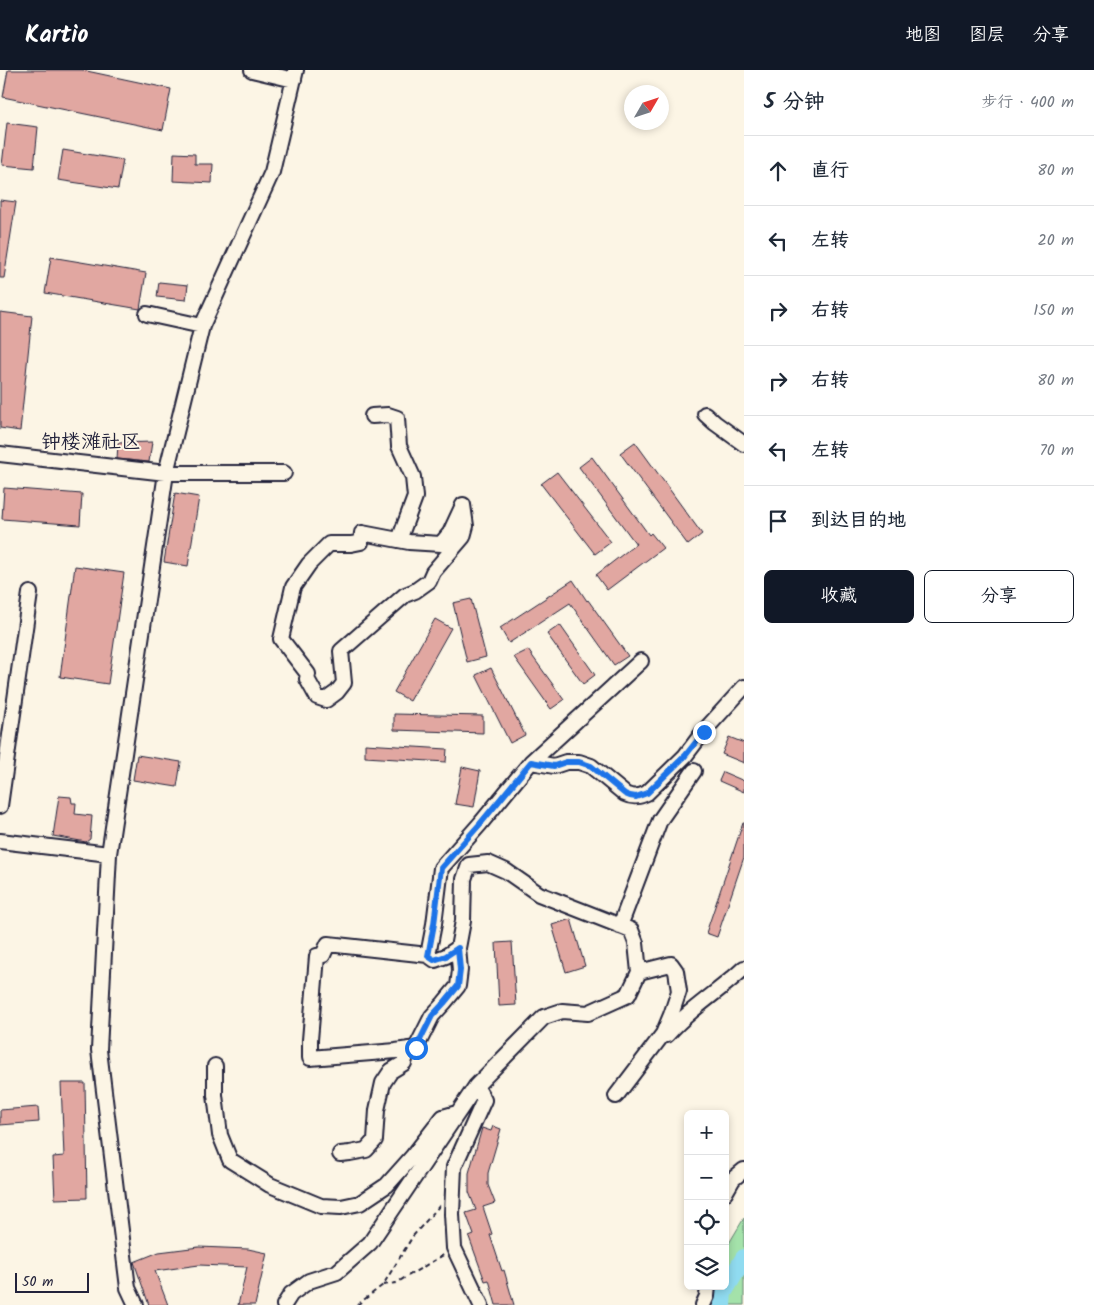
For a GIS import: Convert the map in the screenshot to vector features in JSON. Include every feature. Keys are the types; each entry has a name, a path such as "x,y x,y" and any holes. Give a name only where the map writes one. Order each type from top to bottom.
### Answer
{"street":[{"path":"136,1305 128,1288 100,1050 109,854 166,473 202,326 272,172 295,75 252,70"},
{"path":"146,314 202,326"},
{"path":"705,414 744,444"},
{"path":"372,416 388,415 397,418 399,446 413,476 415,497 399,540"},
{"path":"0,454 166,473 284,473"},
{"path":"463,505 466,526 463,537 434,572 429,581 415,591 405,595 341,651 344,683 337,692 326,700 317,697 308,679 308,674 281,639 294,587 309,564 329,544 361,542 362,533 399,540 442,544 450,533 463,505"},
{"path":"0,806 30,593"},
{"path":"428,956 441,868 531,762 642,661"},
{"path":"531,762 554,766 566,762 579,762 591,766 625,794 636,797 642,796 685,756 744,687"},
{"path":"620,926 660,820 694,771"},
{"path":"0,841 109,854"},
{"path":"284,1305 291,1294 309,1281 337,1272 370,1243 476,1086 544,1017 562,1011 588,1013 628,995 639,972 636,943 631,930 539,894 506,871 488,863 469,865 464,879 463,921 458,948 460,970 458,986 432,1016 416,1048 310,1058 317,956 323,955 328,944 428,956 434,960 446,956 458,948"},
{"path":"616,1096 662,1034 672,1014 679,990 676,971 671,964 639,972"},
{"path":"651,1050 658,1048 676,1024 744,968"},
{"path":"340,1154 366,1150 375,1140 377,1110 383,1084 391,1071 404,1063 408,1049"},
{"path":"215,1066 215,1095 220,1135 230,1160 270,1185 321,1206 341,1206 360,1203 387,1185 443,1117 457,1113"},
{"path":"476,1086 484,1100 454,1167 452,1214 454,1248 481,1305"},
{"path":"729,1186 733,1179 744,1170"},
{"path":"703,1305 708,1290"}],"path":[{"path":"357,1305 383,1285 414,1236 453,1191"},
{"path":"383,1285 396,1283 454,1248"}],"green space":[{"path":"744,1218 744,1305 716,1305 719,1290 729,1290 729,1243"}],"building":[{"path":"8,70 82,70 171,89 163,130 3,97"},
{"path":"7,123 38,127 34,168 2,165"},
{"path":"63,150 123,160 118,189 58,180"},
{"path":"174,153 195,154 195,164 213,164 212,183 173,181"},
{"path":"0,200 16,202 4,278 0,278"},
{"path":"51,257 146,273 140,309 45,293"},
{"path":"159,282 188,285 186,300 157,297"},
{"path":"0,312 32,316 20,431 0,428"},
{"path":"152,442 149,462 117,459 118,443"},
{"path":"635,442 702,534 688,545 620,453"},
{"path":"592,457 649,535 651,533 663,548 607,590 596,575 636,544 579,467"},
{"path":"557,472 611,542 595,554 541,484"},
{"path":"4,488 82,494 80,525 2,519"},
{"path":"175,493 199,497 188,566 164,562"},
{"path":"75,566 124,573 108,684 60,677"},
{"path":"573,580 628,656 614,665 570,603 509,643 500,628"},
{"path":"471,599 486,657 467,662 453,603"},
{"path":"435,619 451,628 410,701 394,692"},
{"path":"560,625 595,675 583,684 547,634"},
{"path":"528,650 564,700 551,709 514,657"},
{"path":"491,668 525,735 510,743 476,675"},
{"path":"394,714 483,716 483,733 394,730"},
{"path":"729,737 744,743 744,763 722,754"},
{"path":"365,744 447,749 446,762 365,757"},
{"path":"137,755 181,762 177,787 133,780"},
{"path":"462,767 480,771 474,807 455,804"},
{"path":"723,772 744,781 744,792 719,781"},
{"path":"59,796 71,797 72,803 76,803 75,814 92,816 90,839 86,842 53,836"},
{"path":"743,823 744,857 717,937 706,933"},
{"path":"571,919 585,966 566,972 552,925"},
{"path":"512,942 516,1005 499,1006 496,943"},
{"path":"61,1083 85,1083 87,1198 55,1199 53,1157 64,1156"},
{"path":"38,1107 39,1122 0,1125 0,1110"},
{"path":"493,1126 501,1129 488,1173 488,1185 495,1203 483,1207 492,1234 490,1235 502,1271 504,1270 514,1305 496,1305 489,1280 485,1281 469,1237 474,1235 466,1213 476,1210 469,1192 469,1173 482,1128 491,1131"},
{"path":"199,1247 248,1249 267,1253 255,1305 238,1305 247,1267 199,1265 155,1271 168,1305 149,1305 134,1262 159,1252"}],"waterway":[{"path":"722,1305 723,1293 744,1258"}],"district":[{"name":"钟楼滩社区","path":"91,441"}],"route":[{"path":"416,1048 432,1016 458,986 460,970 458,948 446,956 434,960 428,956 441,868 531,762 554,766 566,762 579,762 591,766 625,794 636,797 642,796 685,756 704,732"}]}
